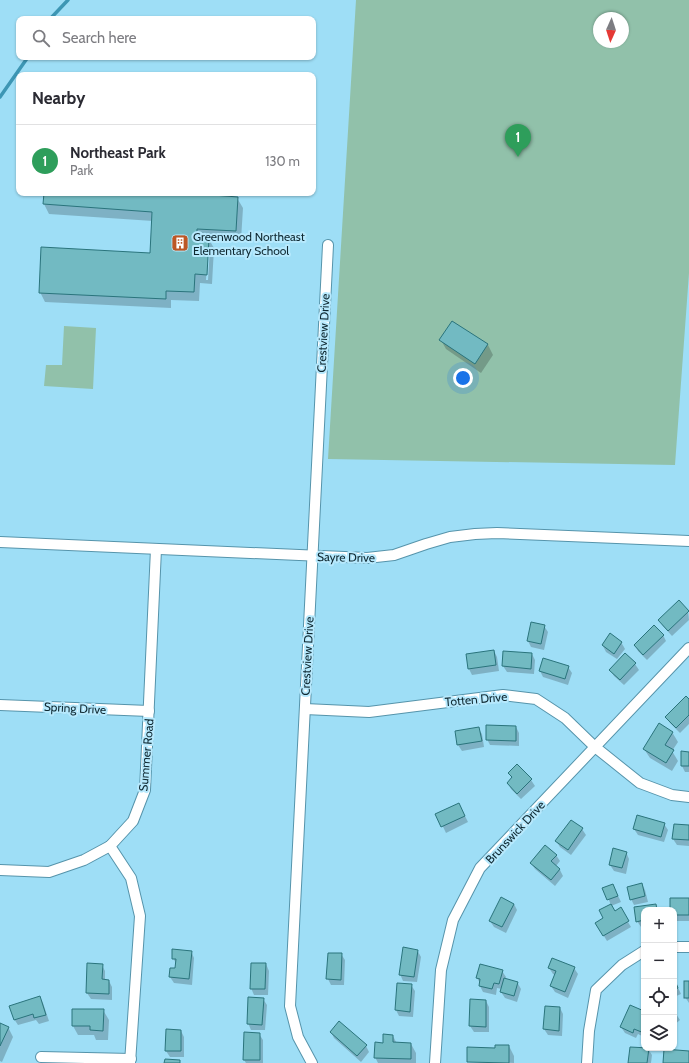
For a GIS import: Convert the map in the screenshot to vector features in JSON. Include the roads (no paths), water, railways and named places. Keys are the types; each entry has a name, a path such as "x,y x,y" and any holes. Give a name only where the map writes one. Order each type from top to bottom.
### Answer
{"street":[{"name":"Crestview Drive","path":"312,1063 298,1036 290,1006 328,245"},
{"name":"Sayre Drive","path":"0,542 367,558 394,555 450,537 475,534 496,533 689,541"},
{"name":"Summer Road","path":"110,846 133,820 145,790 150,711 156,549"},
{"name":"Brunswick Drive","path":"435,1063 441,970 453,920 480,868 689,648"},
{"name":"Totten Drive","path":"305,709 369,712 504,695 536,699 565,718 595,747 640,783 672,795 689,797"},
{"name":"Spring Drive","path":"0,705 150,711"},
{"path":"0,870 49,872 84,860 110,846 131,878 140,916 131,1061 41,1057"},
{"path":"677,947 689,946"},
{"path":"587,1063 589,1031 596,990 622,965 641,953"}],"waterway":[{"path":"53,16 68,0"},
{"path":"18,72 26,60"},
{"path":"0,97 16,74"}],"place":[{"name":"Northeast Park","path":"518,157"},
{"name":"Greenwood Northeast Elementary School","path":"180,243"}]}
